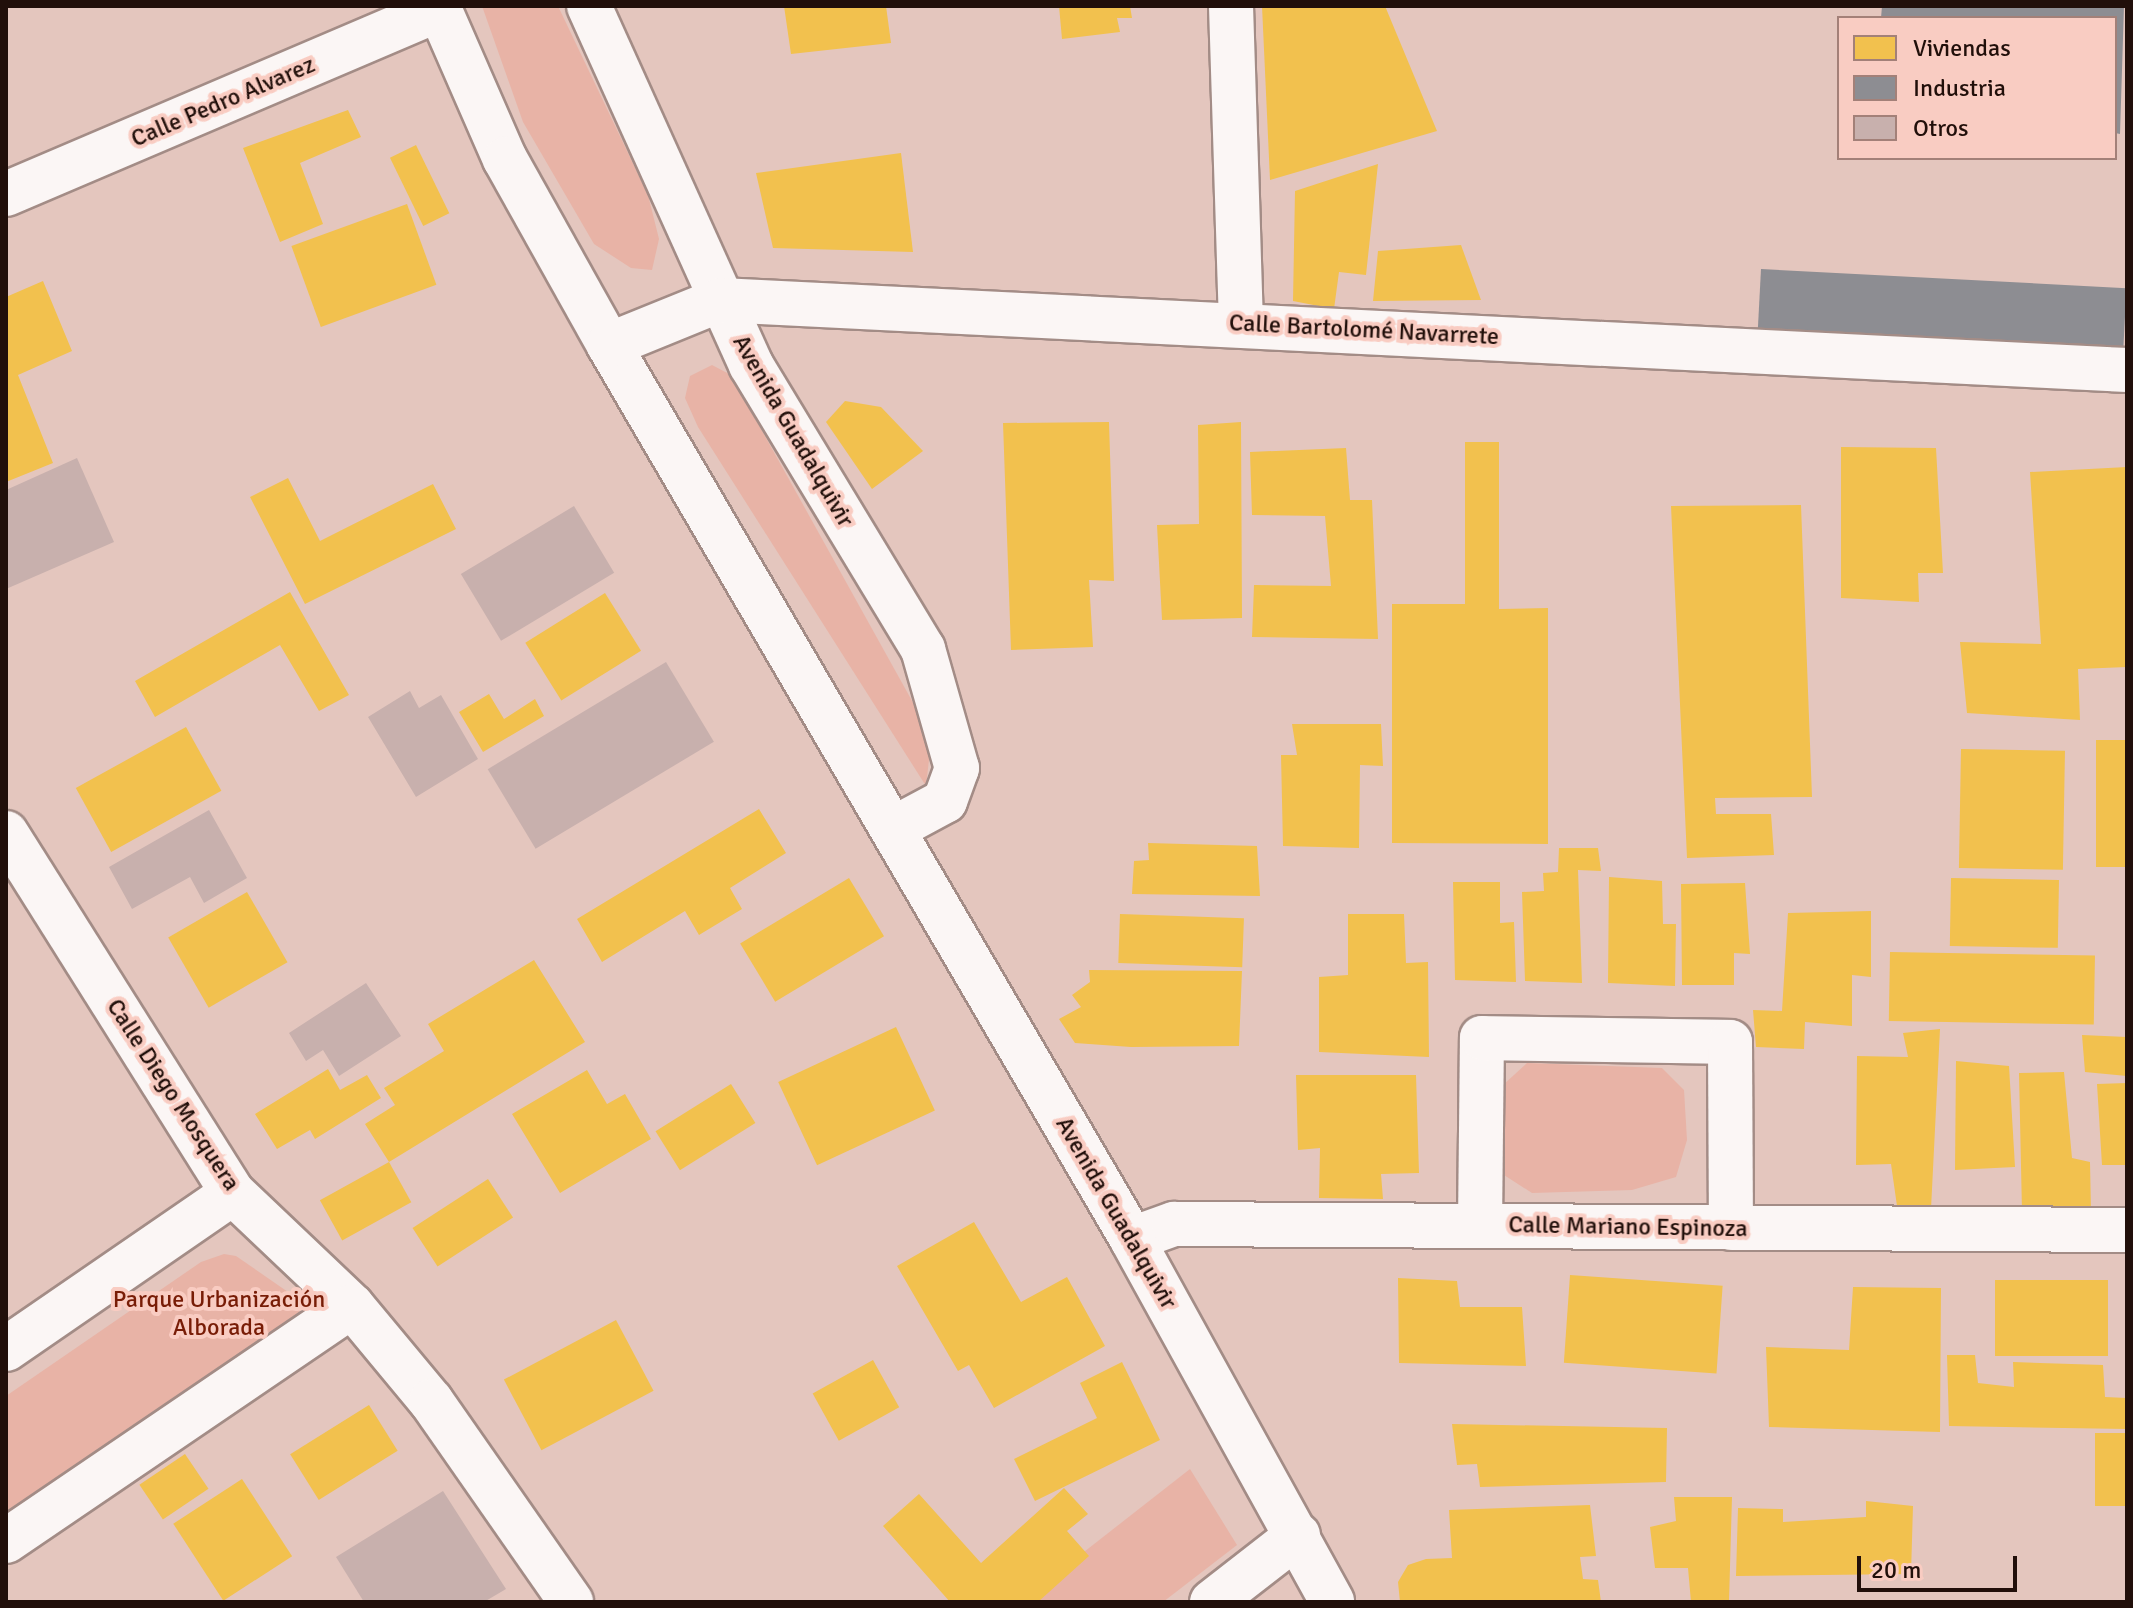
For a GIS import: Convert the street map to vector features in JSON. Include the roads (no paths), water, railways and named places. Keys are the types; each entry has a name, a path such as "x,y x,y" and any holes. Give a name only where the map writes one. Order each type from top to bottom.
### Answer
{"street":[{"name":"Avenida Guadalquivir","path":"589,6 751,365 923,649 957,768 945,801 893,829"},
{"path":"1231,6 1241,323"},
{"name":"Avenida Guadalquivir","path":"439,8 505,159 609,345 1132,1239 1298,1535 1332,1602"},
{"name":"Calle Pedro Alvarez","path":"6,194 439,8"},
{"name":"Calle Bartolomé Navarrete","path":"609,345 720,300 1241,323 2127,370"},
{"name":"Calle Diego Mosquera","path":"9,847 233,1193 352,1306 431,1401 571,1602"},
{"path":"1480,1225 1482,1038 1730,1042 1731,1228"},
{"path":"6,1349 233,1193"},
{"name":"Calle Mariano Espinoza","path":"1132,1239 1174,1224 2127,1230"},
{"path":"6,1541 352,1306"},
{"path":"1212,1602 1298,1535"}],"park label":[{"name":"Parque Urbanización Alborada","path":"219,1314"}]}
